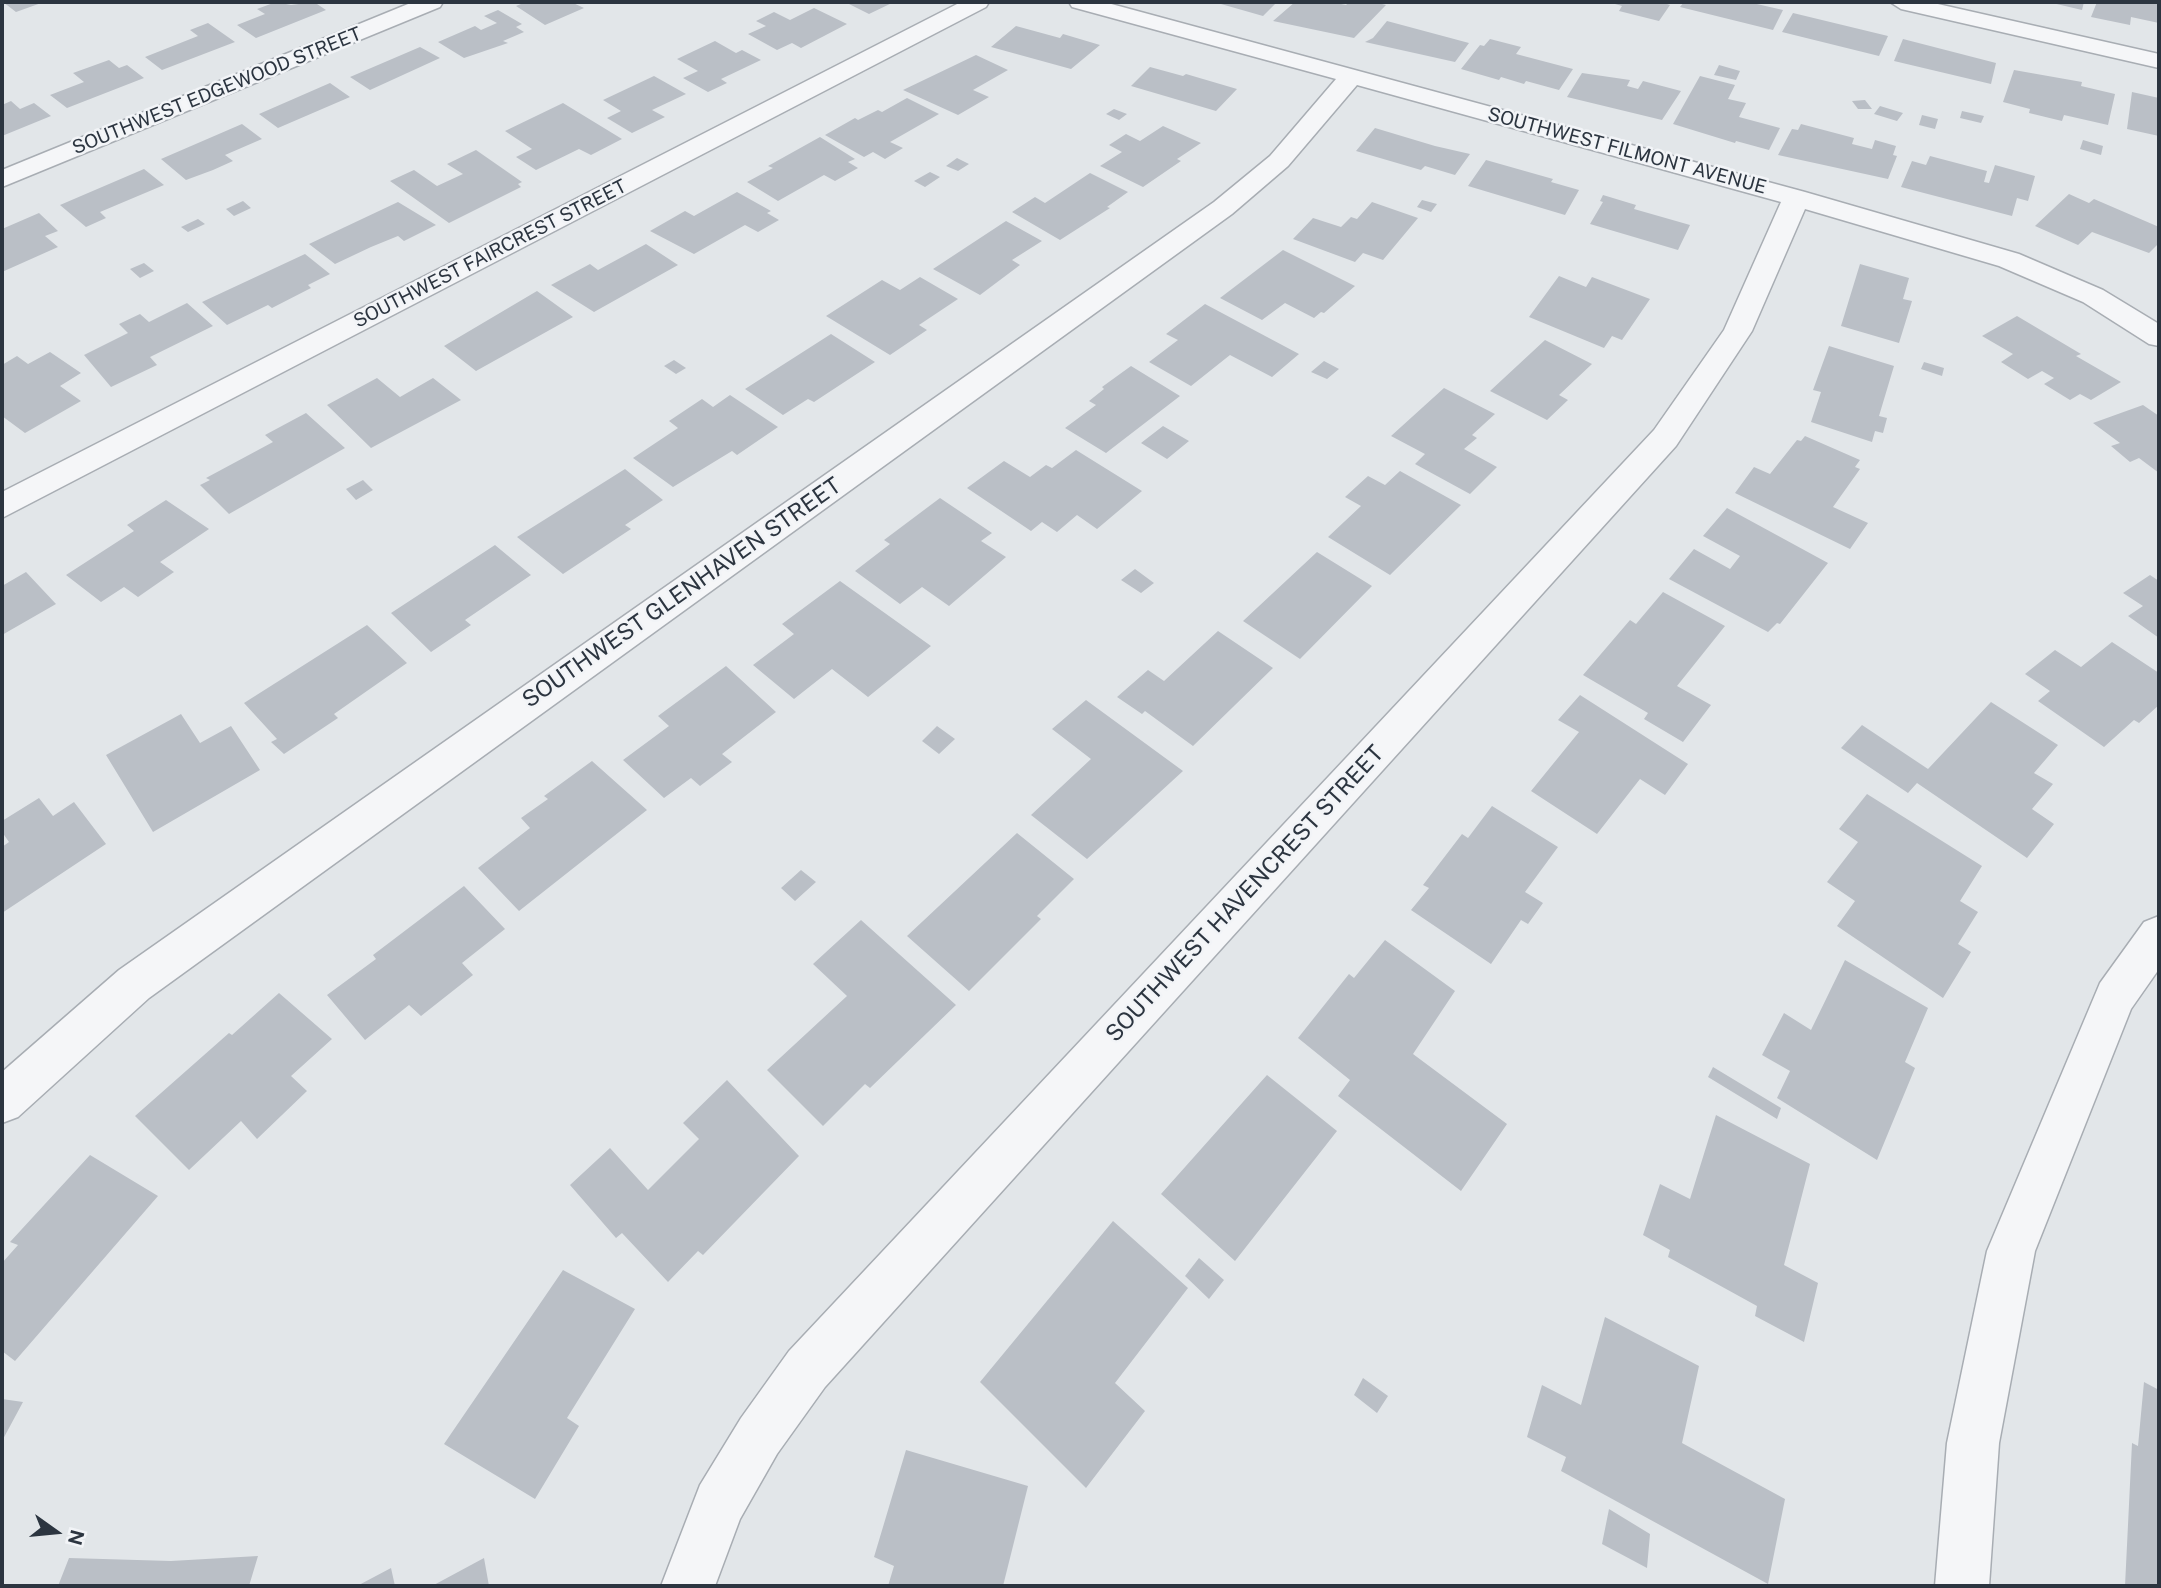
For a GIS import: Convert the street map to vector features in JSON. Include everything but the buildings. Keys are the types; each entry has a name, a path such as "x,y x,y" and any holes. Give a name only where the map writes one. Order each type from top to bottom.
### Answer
{"street":[{"name":"SOUTHWEST EDGEWOOD STREET","path":"2,179 432,2"},
{"name":"SOUTHWEST FAIRCREST STREET","path":"2,506 978,2"},
{"name":"SOUTHWEST FILMONT AVENUE","path":"1080,2 1796,198 2009,260 2093,296 2159,337"},
{"path":"1901,2 2159,61"},
{"name":"SOUTHWEST GLENHAVEN STREET","path":"2,1101 134,984 1223,208 1279,161 1352,76"},
{"name":"SOUTHWEST HAVENCREST STREET","path":"688,1586 719,1504 759,1436 807,1369 1665,438 1738,331 1796,198"},
{"path":"1962,1586 1973,1443 2011,1251 2115,997 2159,935"}]}
